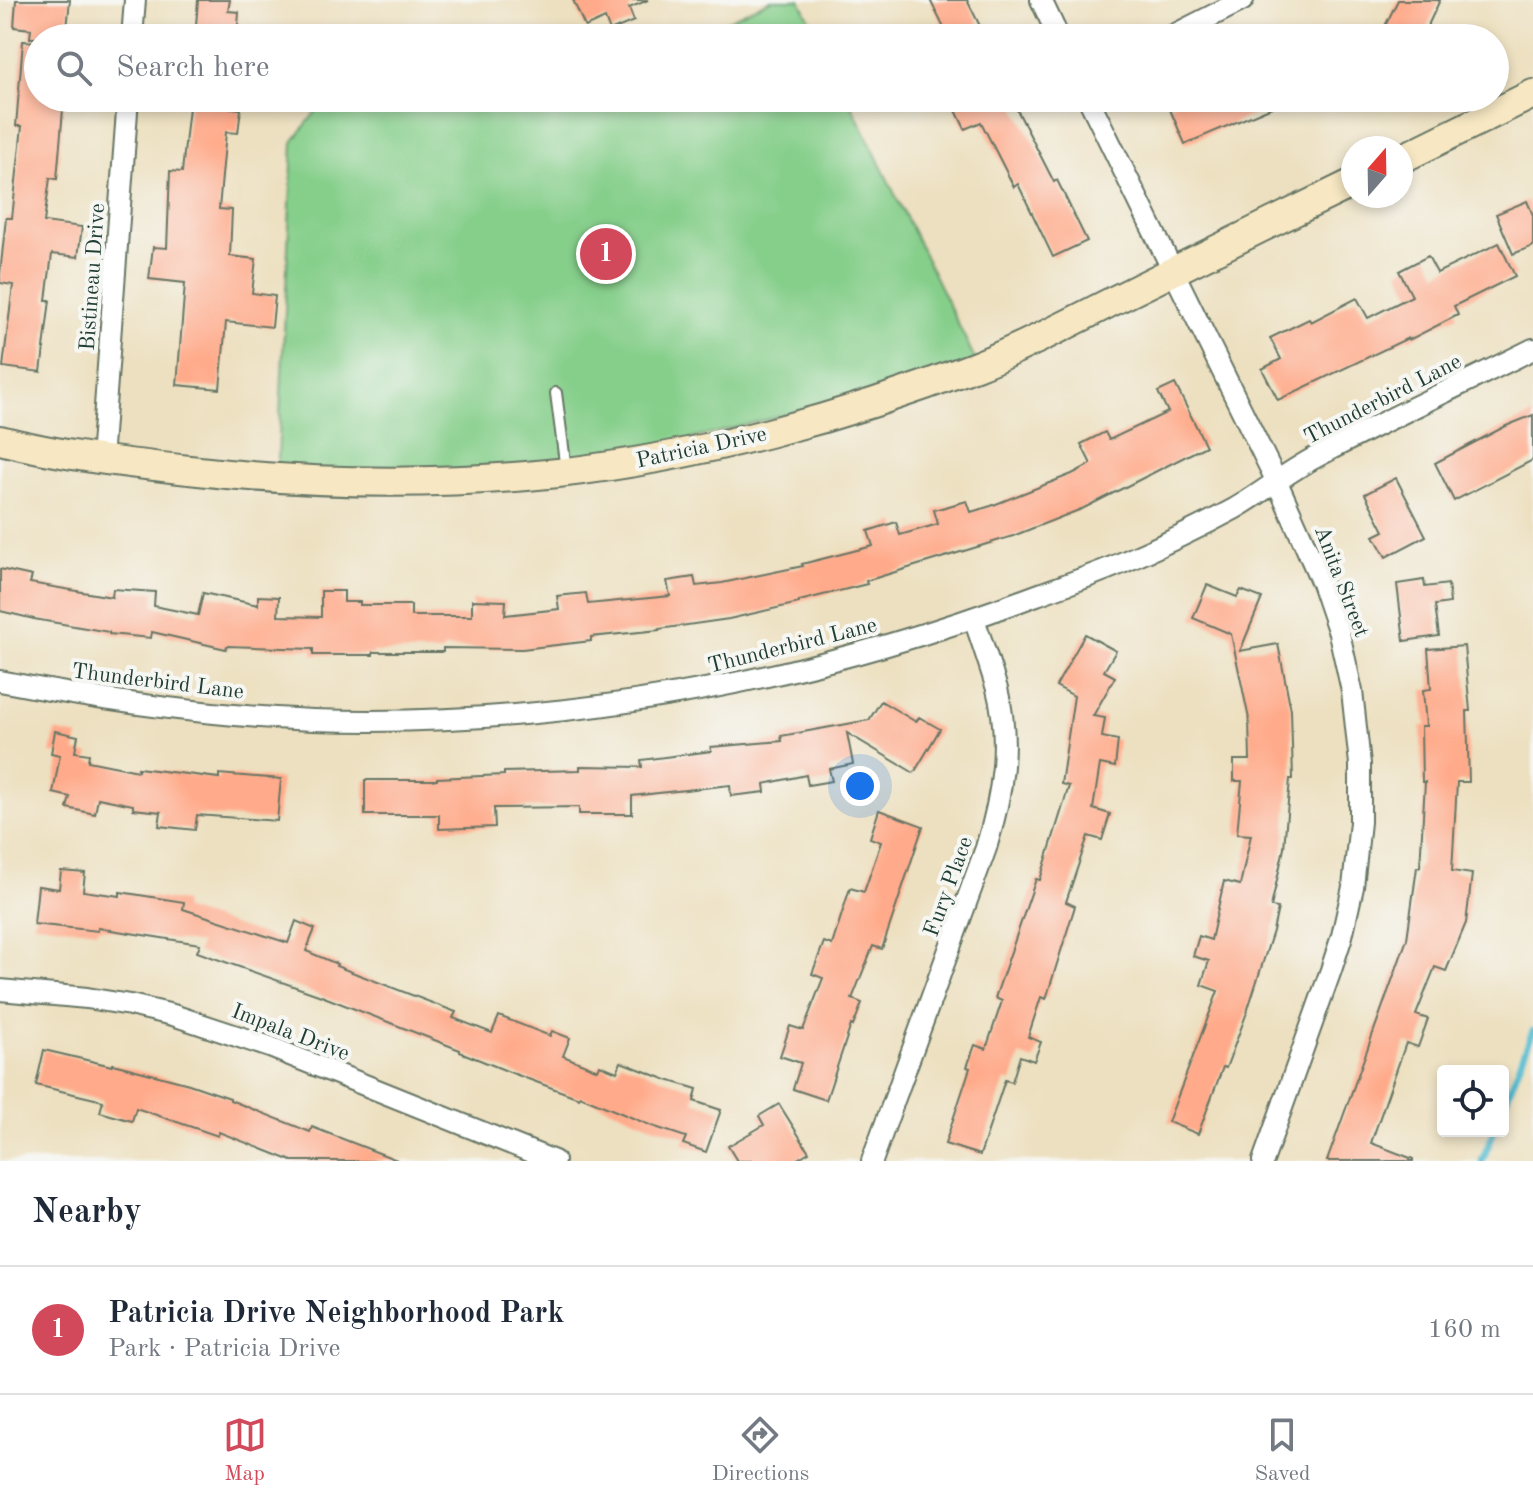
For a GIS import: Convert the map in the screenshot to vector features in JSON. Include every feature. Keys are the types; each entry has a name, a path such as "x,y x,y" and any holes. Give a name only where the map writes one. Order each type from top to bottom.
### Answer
{"street":[{"path":"133,24 135,0"},
{"path":"1041,0 1052,24"},
{"path":"1196,24 1243,0"},
{"path":"1509,106 1533,94"},
{"name":"Bistineau Drive","path":"101,460 127,112"},
{"name":"Anita Street","path":"1095,112 1277,482 1322,583 1332,608 1352,691 1360,764 1360,822 1353,887 1342,936 1263,1161"},
{"path":"1413,153 1496,112"},
{"name":"Patricia Drive","path":"0,440 101,460 252,478 358,482 567,471 705,448 888,397 978,365 1341,189"},
{"name":"Thunderbird Lane","path":"0,681 131,704 311,720 377,721 455,718 630,703 782,674 974,619 1123,563 1232,510 1313,458 1533,349"},
{"name":"Fury Place","path":"872,1161 986,848 999,799 1004,759 1002,716 974,619"},
{"name":"Impala Drive","path":"0,990 130,1005 221,1030 554,1161"}],"lane":[{"path":"556,393 567,471"}],"green space":[{"path":"771,0 800,0 812,24 720,24"},
{"path":"316,112 855,112 978,365 567,471 277,479 293,142"}],"building":[{"path":"16,0 70,0 67,24 24,24 24,28 14,27"},
{"path":"198,0 230,0 228,11 239,12 238,24 196,24"},
{"path":"573,0 648,0 629,8 634,21 627,24 607,24 605,18 584,24"},
{"path":"930,0 967,0 979,24 942,24"},
{"path":"1398,0 1440,0 1429,24 1386,24"},
{"path":"24,41 24,112 63,112 57,179 50,178 44,222 82,227 78,257 52,254 41,372 3,367 13,285 0,283 0,274 6,218 12,218 22,126 16,126"},
{"path":"188,112 241,112 238,133 226,132 219,209 232,210 230,256 256,259 252,293 275,296 272,327 226,322 220,389 177,385 185,283 149,279 153,247 167,248 170,171 182,172"},
{"path":"957,112 1018,112 1087,241 1053,257 1018,184 1014,187 981,122 965,129"},
{"path":"1171,112 1260,112 1185,144"},
{"path":"1527,201 1533,215 1533,246 1513,254 1496,214"},
{"path":"1499,243 1515,276 1454,306 1458,315 1278,400 1262,369 1281,359 1270,338 1309,319 1311,322 1357,298 1368,318 1412,296 1399,271 1428,256 1437,273"},
{"path":"1175,384 1206,446 1084,508 1013,536 866,581 867,584 729,619 522,649 443,648 443,652 313,655 313,649 227,646 226,649 152,632 151,638 109,634 0,611 0,569 32,576 30,583 112,597 113,589 155,592 154,606 198,615 203,593 258,605 258,596 279,597 278,616 321,617 321,591 344,591 344,602 360,602 360,605 411,605 411,616 472,616 472,600 506,601 505,615 559,609 557,596 586,593 588,604 670,596 667,581 694,577 696,586 803,566 873,546 868,531 896,522 900,535 938,524 934,510 967,501 971,512 1072,474 1091,464 1081,444 1105,432 1109,440 1168,412 1158,392"},
{"path":"1533,415 1533,460 1454,501 1435,463"},
{"path":"1396,478 1426,536 1386,557 1374,536 1384,531 1365,494"},
{"path":"1424,580 1425,587 1448,584 1450,603 1435,605 1439,636 1404,641 1397,584"},
{"path":"1207,585 1237,597 1241,590 1262,598 1240,651 1278,644 1291,710 1293,779 1290,779 1284,848 1271,907 1278,908 1273,931 1246,1015 1198,1134 1168,1122 1218,991 1201,985 1209,961 1193,956 1199,936 1211,940 1224,881 1240,885 1251,835 1237,834 1242,781 1234,781 1234,760 1250,760 1249,719 1231,634 1193,618"},
{"path":"1085,634 1116,651 1104,671 1115,677 1093,716 1105,718 1102,737 1118,740 1115,767 1100,764 1093,809 1110,814 1102,840 1088,836 1066,902 1075,906 1046,999 1041,997 1028,1037 1041,1042 1034,1061 1020,1056 1012,1082 1005,1080 980,1155 945,1144 975,1045 986,1049 1002,1001 995,998 1036,879 1040,880 1069,786 1061,784 1074,696 1056,686"},
{"path":"1464,646 1470,711 1467,711 1469,782 1457,782 1452,871 1472,874 1466,923 1446,971 1435,967 1416,1015 1428,1019 1418,1047 1406,1043 1371,1143 1413,1161 1327,1161 1407,939 1417,867 1420,867 1425,782 1422,782 1421,726 1426,726 1423,690 1431,689 1428,649"},
{"path":"881,701 916,722 919,717 940,729 914,773 847,733 853,764 829,769 832,781 808,785 806,775 764,784 765,792 731,796 730,785 632,796 632,814 579,814 579,807 494,808 495,827 439,829 439,815 365,815 365,780 437,780 504,775 504,772 580,770 580,766 642,767 641,760 711,751 711,747 782,741 781,736 869,720"},
{"path":"55,731 78,736 75,752 89,754 88,761 138,771 138,768 219,778 219,774 281,779 277,821 197,815 195,830 159,826 161,812 133,809 133,805 98,798 95,814 67,808 70,797 53,793 60,755 51,753"},
{"path":"879,810 923,826 882,949 873,946 852,999 862,1003 851,1025 826,1100 793,1089 801,1063 780,1056 790,1026 803,1030 823,978 812,974 824,942 832,945 850,888 864,892 881,842 870,838"},
{"path":"61,871 85,873 83,891 120,896 120,892 184,902 183,909 288,943 296,921 315,929 306,951 336,966 456,1012 453,1018 492,1033 499,1016 550,1036 552,1031 570,1038 563,1056 598,1070 600,1065 617,1072 621,1062 697,1089 694,1101 721,1110 706,1152 683,1144 686,1137 512,1073 324,997 197,952 200,944 98,928 98,931 34,924 38,886 59,889"},
{"path":"44,1050 189,1084 310,1132 312,1127 397,1161 292,1161 219,1132 218,1136 136,1108 132,1121 100,1112 103,1101 36,1085"},
{"path":"779,1104 809,1152 794,1161 737,1161 728,1146 764,1125 759,1116"}],"waterway":[{"path":"1509,1092 1533,1031"},
{"path":"1482,1161 1492,1137"}],"place":[{"name":"Patricia Drive Neighborhood Park","path":"606,254"}]}
